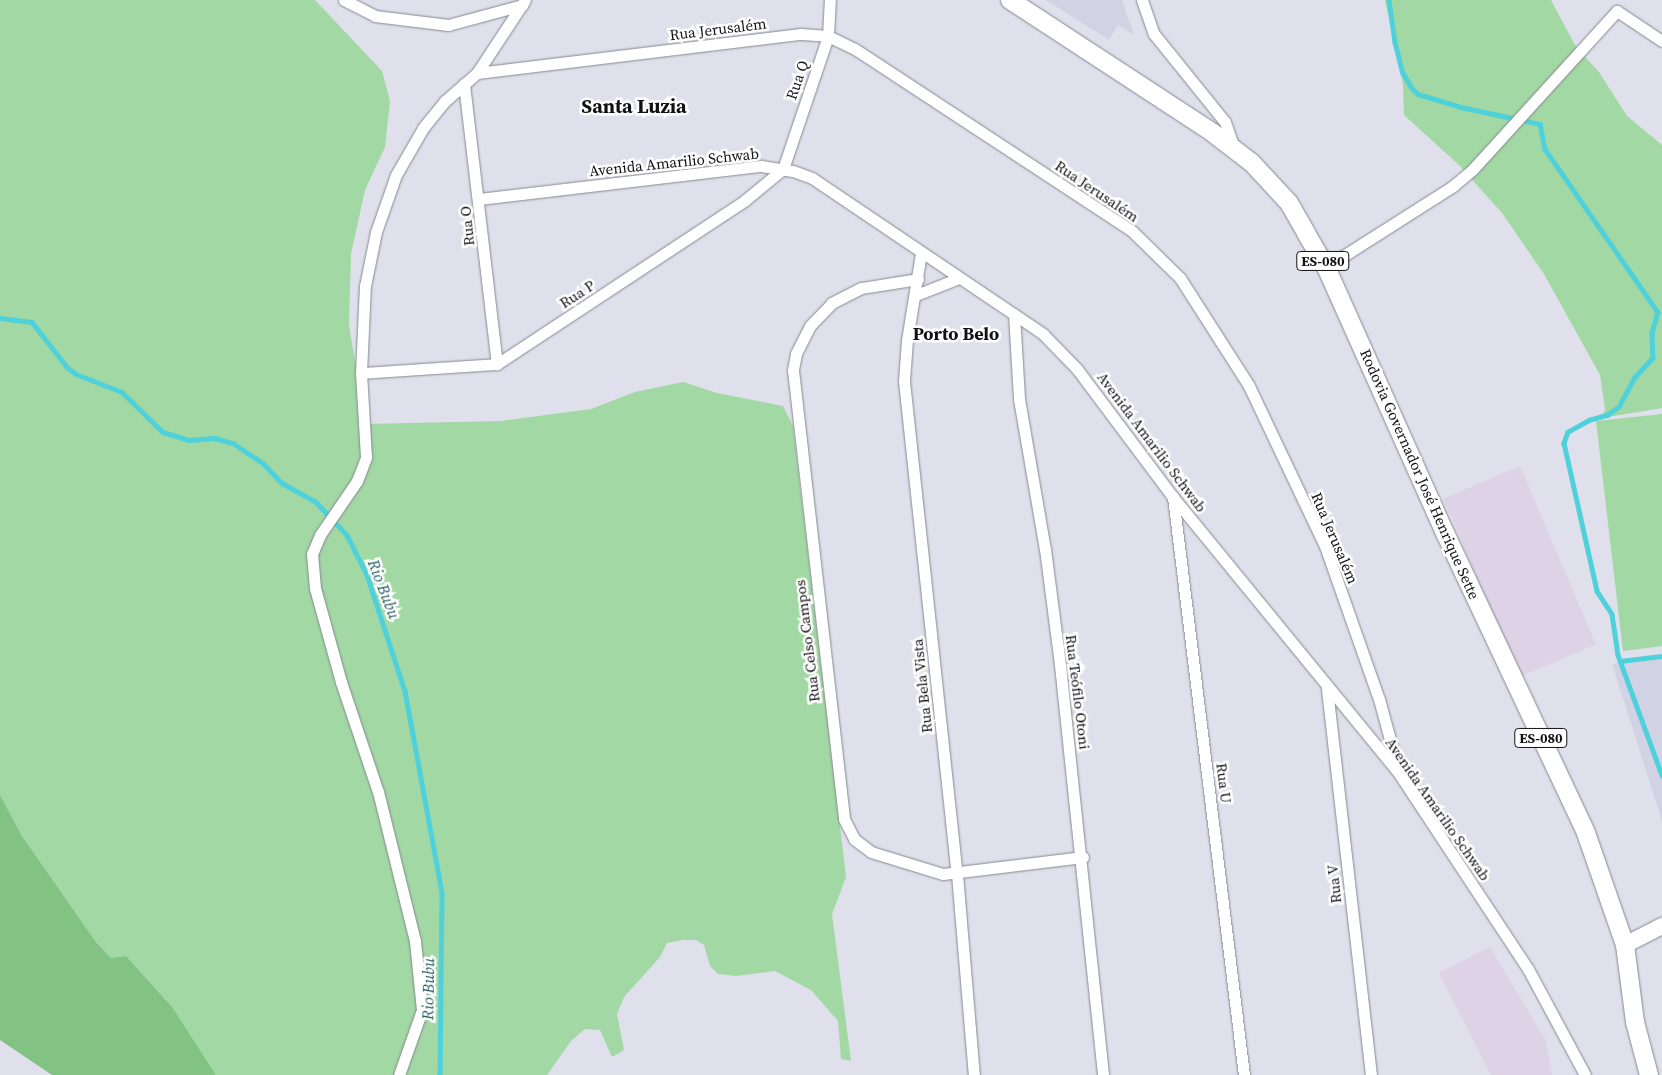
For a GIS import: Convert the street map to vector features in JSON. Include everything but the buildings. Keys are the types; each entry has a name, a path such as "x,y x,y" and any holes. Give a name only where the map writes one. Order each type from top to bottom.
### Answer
{"main road":[{"name":"Rodovia Governador José Henrique Sette","path":"1010,0 1235,149 1252,163 1288,203 1326,267 1446,535 1586,833 1625,944 1635,1022 1649,1075"}],"street":[{"path":"344,0 376,16 448,25 523,2"},
{"name":"Rua Q","path":"783,169 828,36 830,0"},
{"path":"1142,0 1154,34 1225,122 1235,149"},
{"path":"400,1075 422,1010 415,941 378,792 341,682 312,572 312,554 320,536 357,480 366,457 361,373 369,260 386,202 412,144 432,115 477,73 523,2"},
{"path":"1326,267 1453,186 1486,156 1508,127 1530,107 1617,11 1662,41"},
{"name":"Rua Jerusalém","path":"477,73 801,34 828,36 854,48 1132,232 1180,278 1249,386 1325,546 1379,699 1400,775"},
{"name":"Rua O","path":"464,84 497,364"},
{"name":"Avenida Amarilio Schwab","path":"479,199 753,167 783,169 812,178 1043,334 1077,370 1172,496 1327,689 1400,775 1528,969 1584,1075"},
{"name":"Rua P","path":"361,373 497,364 718,220 783,169"},
{"name":"Rua Bela Vista","path":"921,253 916,295 907,340 904,381 957,874 974,1075"},
{"path":"916,295 959,278"},
{"name":"Rua Celso Campos","path":"918,280 861,288 832,302 810,326 796,354 792,386 844,819 854,839 871,852 927,870 957,874 1083,857"},
{"name":"Rua Teófilo Otoni","path":"1014,314 1024,435 1045,549 1083,857 1103,1075"},
{"name":"Rua U","path":"1172,496 1244,1075"},
{"name":"Rua V","path":"1327,689 1371,1075"},
{"path":"1625,944 1662,926"}],"shaded area":[{"path":"1046,0 1122,0 1134,35 1118,25 1109,40"},
{"path":"1520,466 1596,645 1519,677 1444,498"},
{"path":"1662,657 1662,821 1612,664"},
{"path":"1490,947 1546,1041 1552,1075 1491,1075 1439,973"}],"green space":[{"path":"0,0 315,0 382,71 390,101 385,147 365,190 351,254 349,326 366,424 501,421 591,409 635,392 683,382 717,393 783,406 793,426 846,877 832,914 851,1061 841,1059 838,1021 811,990 775,971 736,976 718,974 710,966 704,945 696,940 683,940 667,943 660,957 624,997 617,1014 624,1050 612,1057 600,1030 585,1029 571,1041 547,1075 216,1075 173,1008 126,956 111,958 96,942 22,836 0,795"},
{"path":"1385,0 1551,0 1576,47 1599,72 1627,116 1662,145 1662,408 1602,418 1605,409 1600,375 1544,274 1502,213 1459,165 1404,115 1403,84"},
{"path":"1662,414 1662,646 1623,651 1596,421"},
{"path":"0,795 22,836 96,942 111,958 126,956 173,1008 216,1075 52,1075 0,1040"}],"waterway":[{"path":"1389,0 1395,42 1403,73 1412,88 1418,94 1461,107 1540,124 1545,149 1658,312 1652,333 1653,358 1635,377 1619,407 1608,415 1590,420 1568,432 1564,443 1597,591 1612,614 1618,655 1662,775"},
{"name":"Rio Bubu","path":"0,318 32,322 67,367 76,374 122,392 163,432 190,440 215,438 233,443 264,464 282,483 316,502 347,535 367,575 405,691 442,893 440,1075"},
{"path":"1620,661 1662,656"}],"district":[{"name":"Santa Luzia","path":"634,106"},
{"name":"Porto Belo","path":"956,334"}]}
